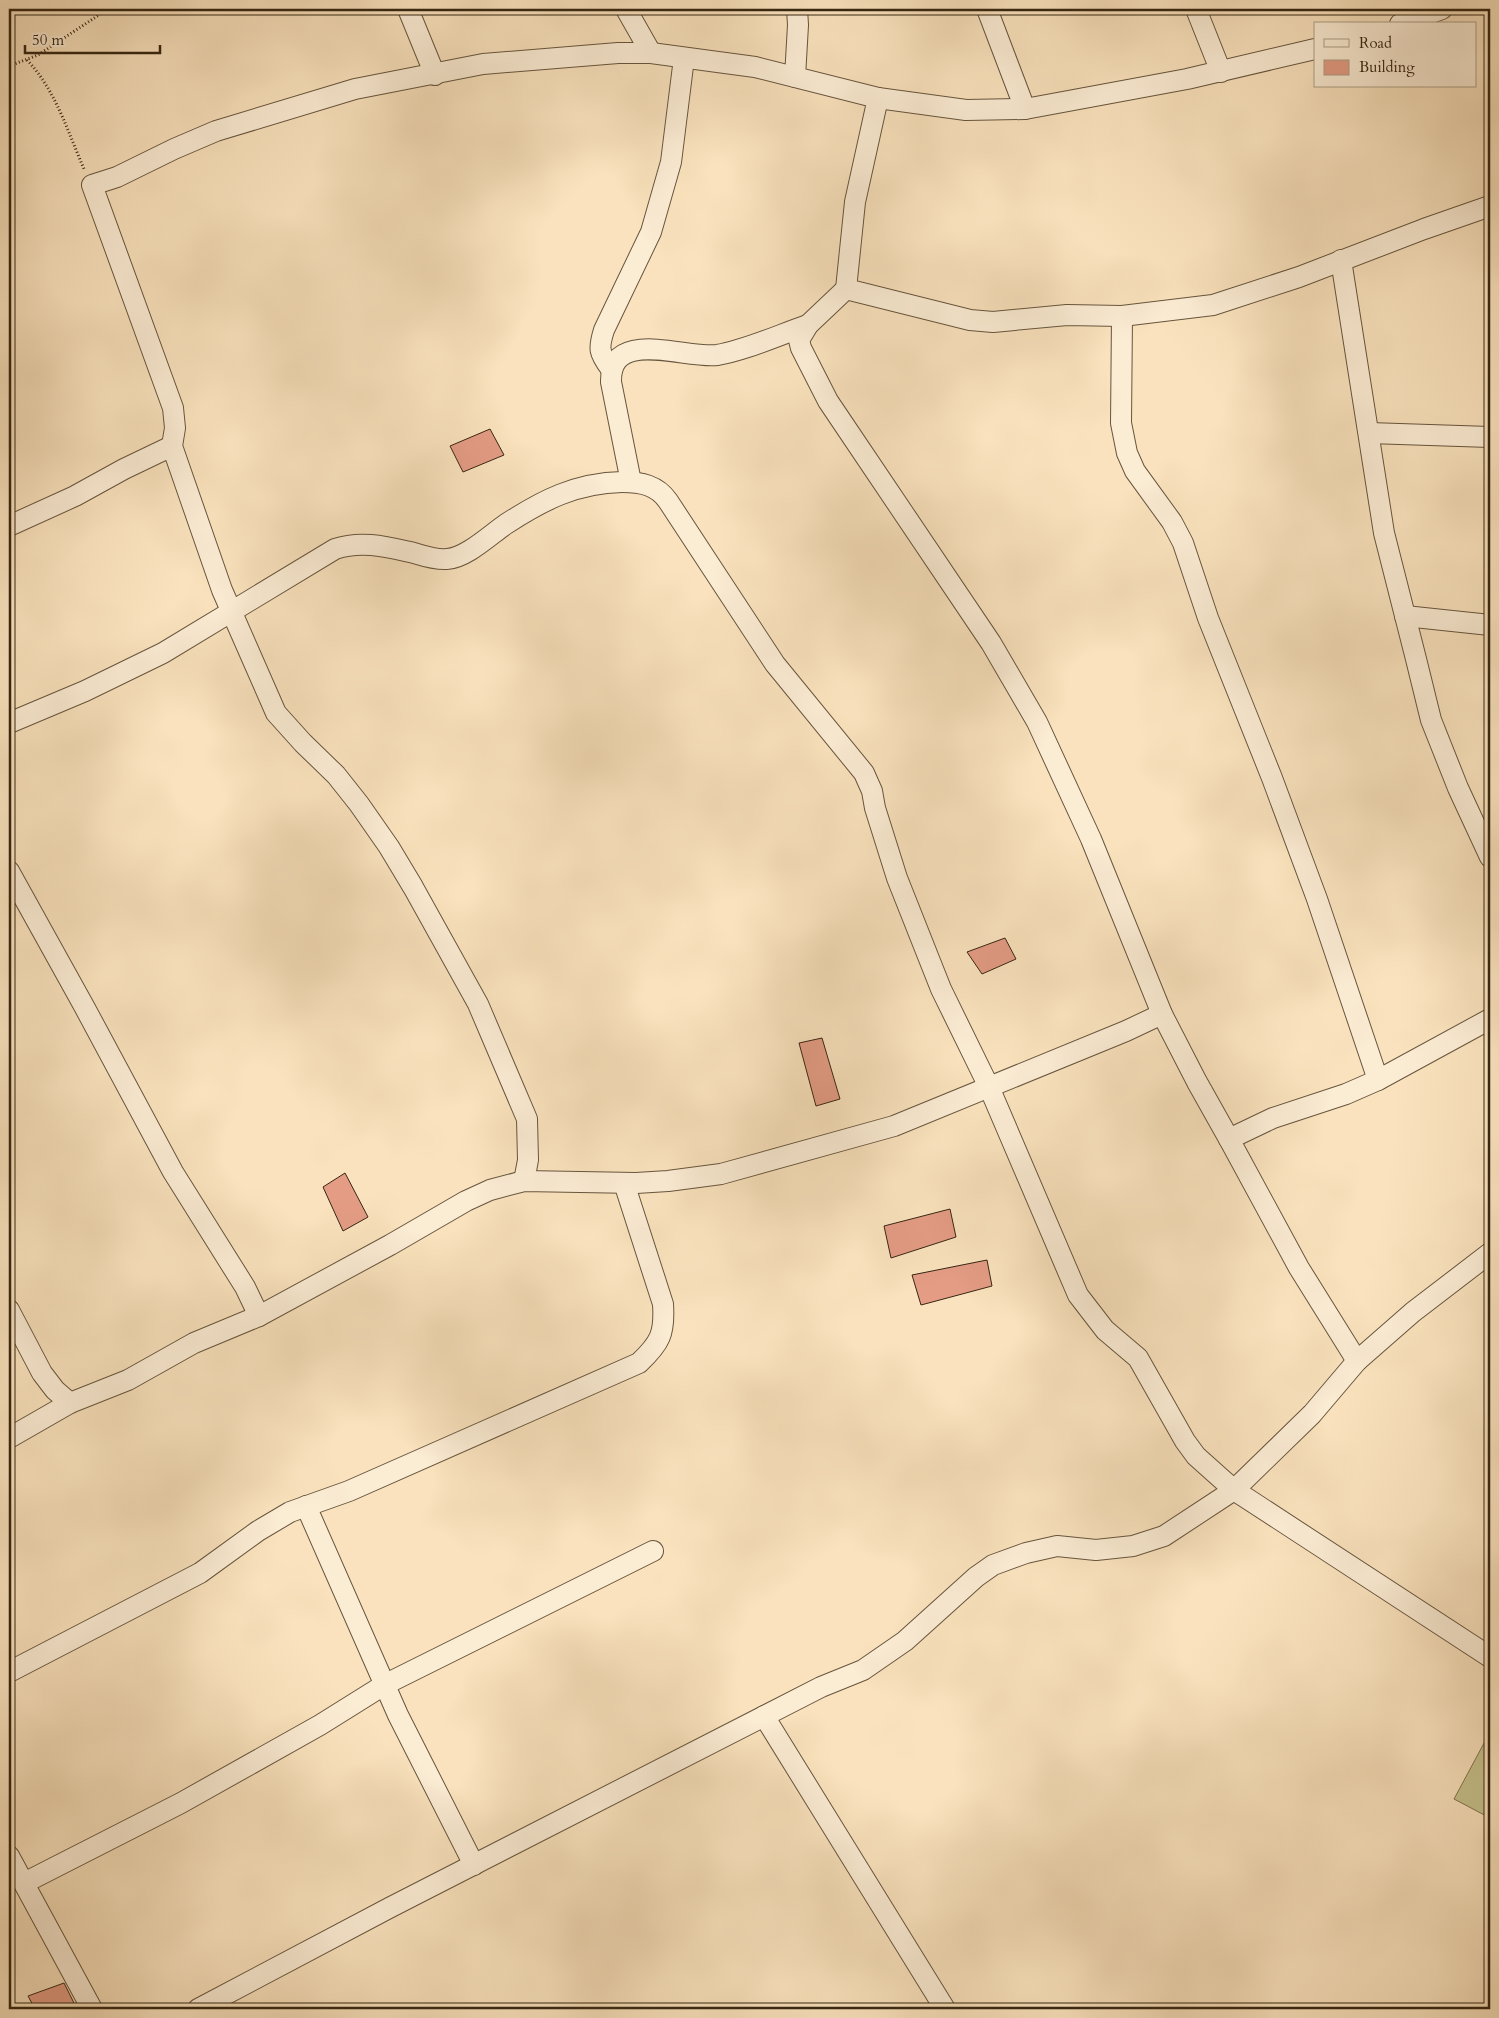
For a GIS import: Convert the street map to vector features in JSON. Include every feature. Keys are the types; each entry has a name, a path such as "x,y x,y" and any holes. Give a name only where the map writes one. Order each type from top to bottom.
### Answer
{"street":[{"path":"408,9 434,75"},
{"path":"626,9 651,53"},
{"path":"795,77 797,9"},
{"path":"987,9 1026,109"},
{"path":"1196,9 1221,72"},
{"path":"1408,17 1442,9"},
{"path":"524,1181 528,1160 527,1120 478,1004 413,888 374,825 336,776 276,713 251,660 222,590 172,446 175,428 173,408 92,185 117,177 174,148 216,131 355,89 483,64 618,53 651,53 755,67 878,98 966,110 1026,109 1221,72 1314,49"},
{"path":"611,369 600,354 600,344 604,330 650,232 671,162 684,58"},
{"path":"878,98 855,202 846,288 808,325 803,333 800,345 828,401 991,643 1037,722 1091,839 1162,1014 1299,1268 1357,1360"},
{"path":"846,288 970,320 993,322 1067,315 1122,316 1213,305 1299,277 1490,206"},
{"path":"1341,260 1384,533 1431,720 1458,788 1490,857"},
{"path":"1122,316 1121,423 1127,453 1135,472 1172,522 1183,543 1208,618 1272,778 1317,899 1378,1080"},
{"path":"631,482 611,382 611,369 619,358 631,352 647,348 699,356 716,355 808,325"},
{"path":"1369,433 1490,436"},
{"path":"9,526 75,496 124,469 172,446"},
{"path":"9,723 85,692 163,653 316,560 343,546 369,544 432,558 448,559 462,555 507,524 557,494 578,487 600,482 631,482 649,486 662,492 775,664 864,773 872,791 889,856 908,909 941,989 989,1087 1041,1213 1078,1295 1106,1330 1138,1358 1185,1441 1196,1456 1234,1490 1490,1658"},
{"path":"1405,616 1490,625"},
{"path":"9,871 173,1172 245,1287 260,1316"},
{"path":"9,1438 70,1403 128,1380 194,1343 260,1316 466,1201 490,1190 524,1181 624,1183 668,1181 721,1174 894,1126 1126,1031 1162,1014"},
{"path":"1229,1139 1273,1118 1342,1095 1378,1080 1490,1019"},
{"path":"9,1672 200,1573 258,1531 290,1512 350,1491 639,1363 652,1350 661,1337 664,1323 664,1304 624,1183"},
{"path":"198,2009 764,1716 822,1687 862,1670 905,1641 976,1577 993,1565 1026,1553 1057,1546 1096,1550 1133,1546 1164,1536 1234,1490 1312,1414 1357,1360 1414,1312 1490,1254"},
{"path":"9,1310 42,1373 55,1390 70,1403"},
{"path":"306,1506 384,1685 428,1778 474,1865"},
{"path":"24,1883 181,1803 320,1725 384,1685 653,1551"},
{"path":"764,1716 944,2009"},
{"path":"9,1856 92,2009"}],"path":[{"path":"9,66 27,60 72,34 108,9"},
{"path":"27,60 37,71 48,89 92,185"}],"shaded area":[{"path":"1490,1732 1490,1818 1454,1799"}],"building":[{"path":"490,429 504,455 463,472 450,446"},
{"path":"1005,938 1016,959 982,974 967,952"},
{"path":"822,1038 840,1099 816,1106 799,1043"},
{"path":"345,1173 368,1217 343,1231 323,1187"},
{"path":"950,1209 956,1237 891,1258 884,1226"},
{"path":"987,1260 992,1286 921,1305 912,1275"},
{"path":"64,1983 77,2009 35,2009 28,1996"}]}
